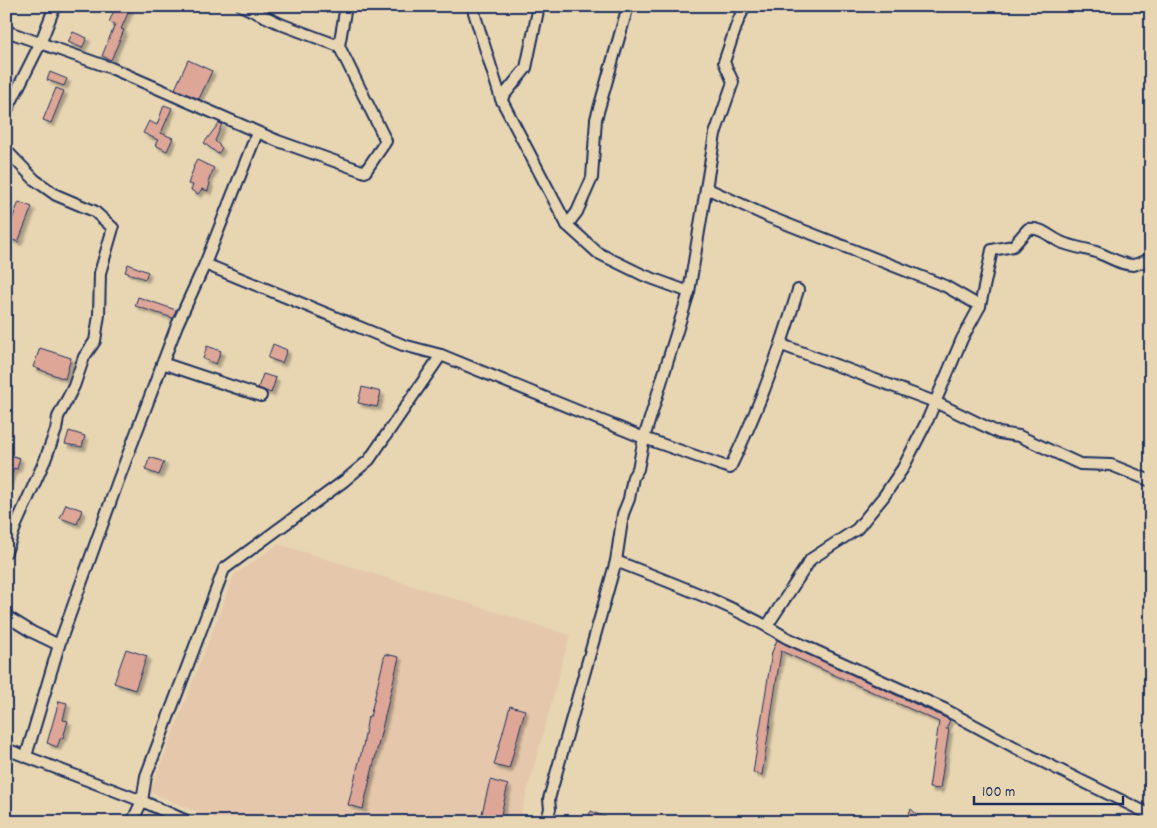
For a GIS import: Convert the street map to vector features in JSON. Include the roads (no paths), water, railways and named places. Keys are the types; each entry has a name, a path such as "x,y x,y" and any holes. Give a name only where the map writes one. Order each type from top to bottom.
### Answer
{"street":[{"path":"6,112 40,44 55,6"},
{"path":"242,6 283,25 339,46"},
{"path":"6,31 111,68 257,133 365,172 386,141 339,46 346,6"},
{"path":"472,6 501,99 567,226 598,253 643,275 689,292"},
{"path":"501,99 526,68 539,6"},
{"path":"567,226 577,212 592,178 596,119 628,6"},
{"path":"546,822 550,808 549,799 616,561 633,477 638,469 644,438 689,292 715,134 733,82 724,62 745,6"},
{"path":"26,756 59,645 162,363 177,324 205,264 257,133"},
{"path":"6,150 35,180 56,195 94,211 113,228 100,273 99,315 94,341 84,357 74,386 58,416 56,430 45,460 6,552"},
{"path":"706,188 769,218 945,286 980,306"},
{"path":"767,626 812,559 857,529 884,496 903,468 935,402 962,339 980,306 992,250 1013,246 1028,229 1035,228 1044,231 1063,243 1100,253 1122,263 1138,264 1151,258"},
{"path":"205,264 403,345 441,355 644,438 730,468 749,428 782,345 798,290"},
{"path":"782,345 935,402 999,433 1019,436 1080,464 1111,464 1151,481"},
{"path":"132,822 142,802 146,776 224,569 344,481 369,460 441,355"},
{"path":"162,363 261,396"},
{"path":"616,561 722,603 787,638 944,709 1031,756 1151,815"},
{"path":"6,616 32,632 59,645"},
{"path":"6,749 189,822"}]}
